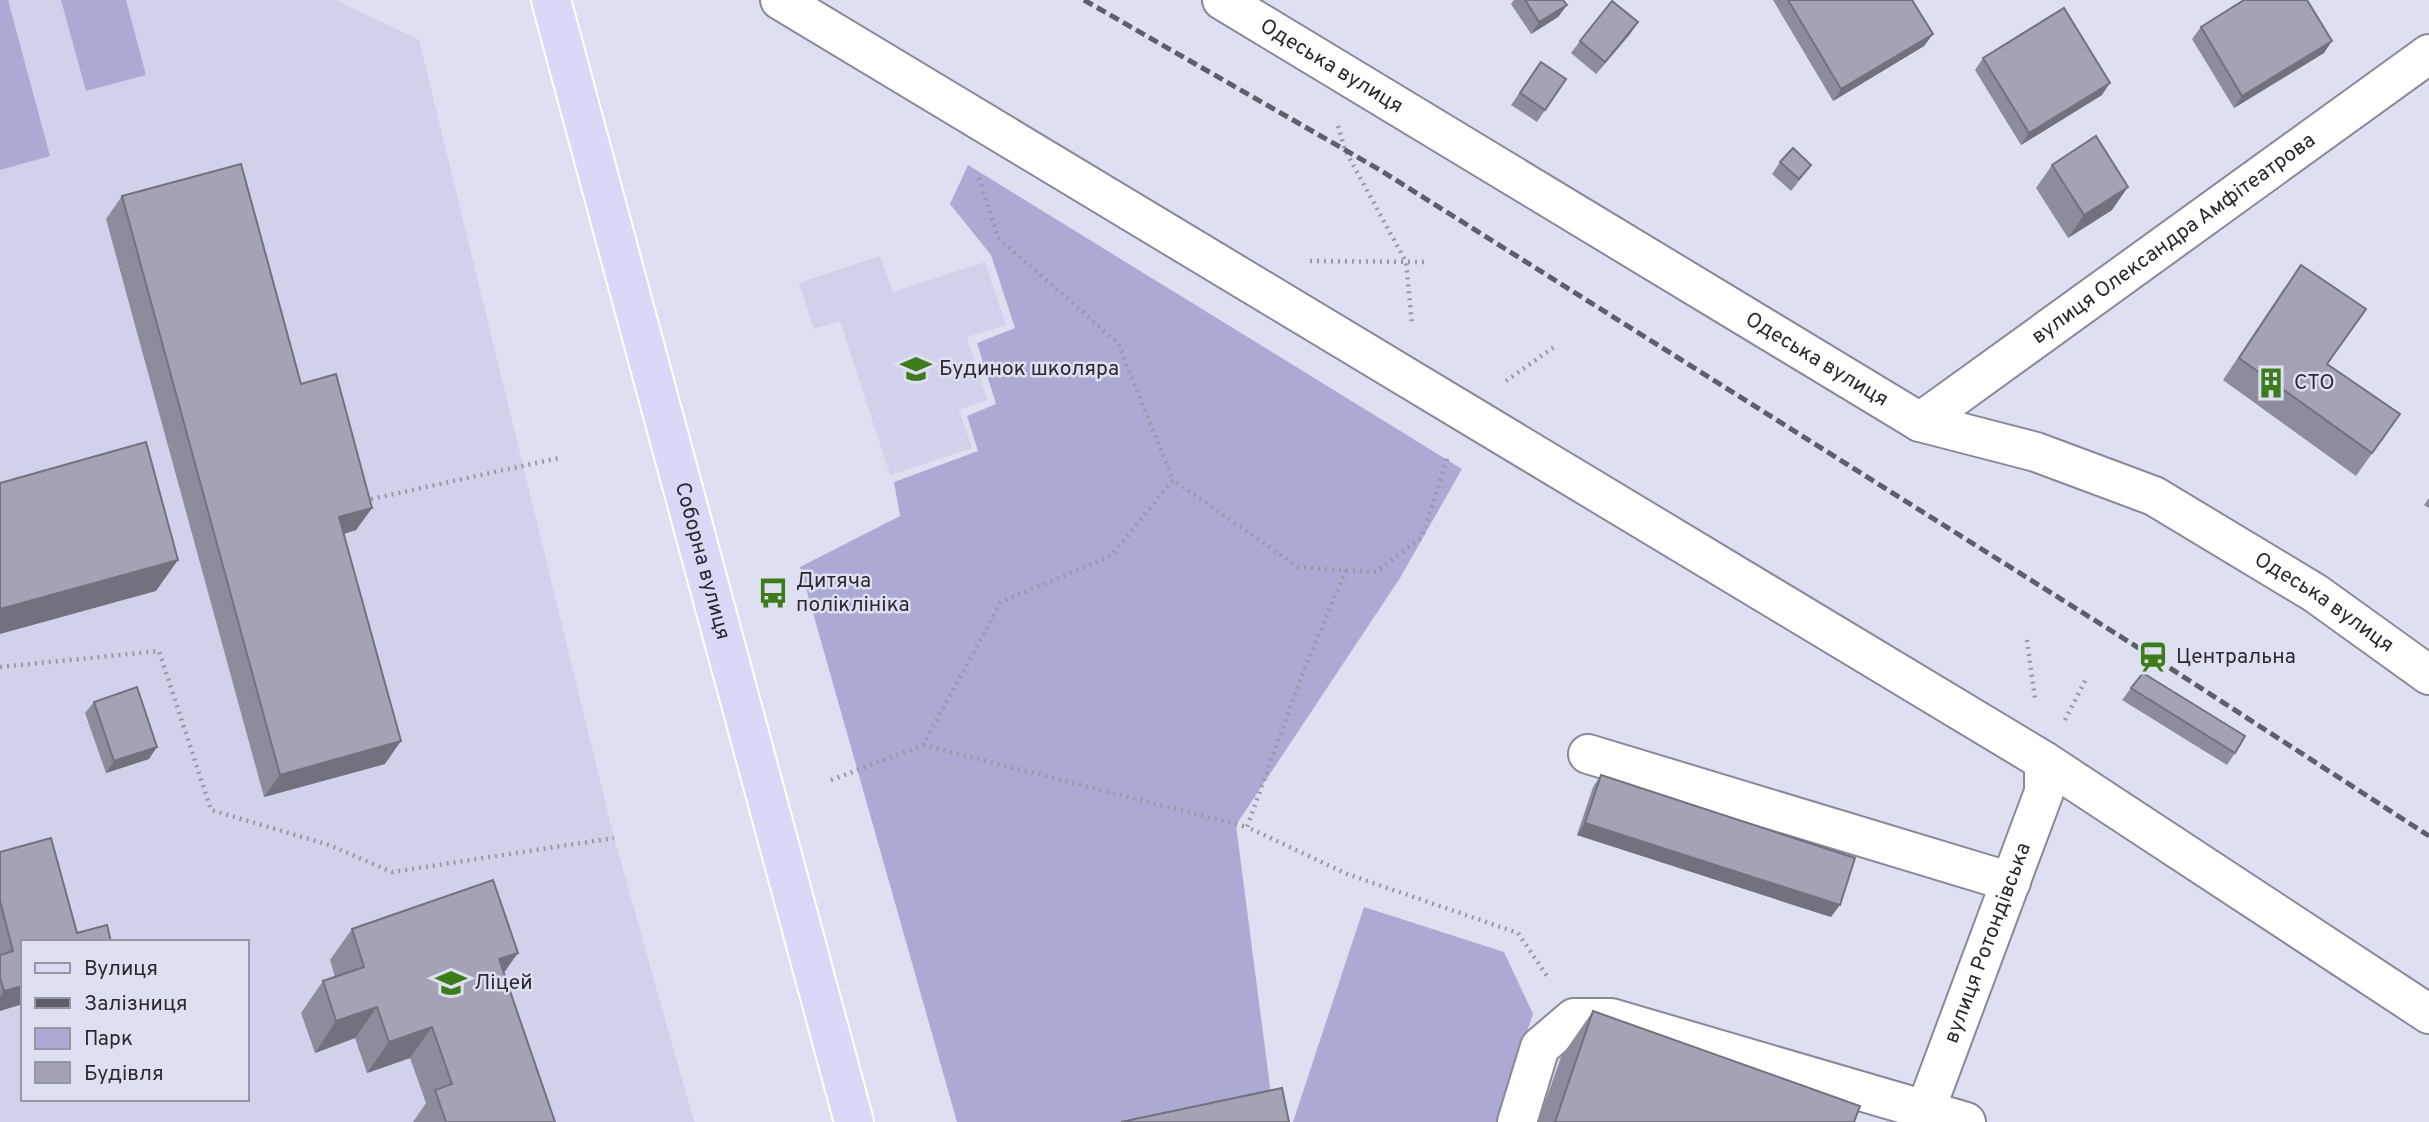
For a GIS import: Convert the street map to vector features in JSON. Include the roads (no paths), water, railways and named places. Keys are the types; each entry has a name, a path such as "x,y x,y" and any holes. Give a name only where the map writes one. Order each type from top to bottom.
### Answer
{"main road":[{"name":"Соборна вулиця","path":"551,0 854,1122"}],"street":[{"path":"780,0 2044,761 2429,1014"},
{"name":"Одеська вулиця","path":"1222,0 1270,10 1920,422 2036,452 2154,496 2315,593 2429,675"},
{"name":"вулиця Олександра Амфітеатрова","path":"1920,422 2429,54"},
{"path":"1588,754 2011,882"},
{"name":"вулиця Ротондівська","path":"1924,1116 2044,792 2044,761"},
{"path":"1517,1122 1540,1047 1574,1018 1611,1018 1924,1116 1966,1122"}],"railway":[{"path":"1084,0 1380,170 2153,657 2429,836"}],"place":[{"name":"Будинок школяра","path":"916,369"},
{"name":"СТО","path":"2271,383"},
{"name":"Дитяча поліклініка","path":"773,593"},
{"name":"Центральна","path":"2153,657"},
{"name":"Ліцей","path":"451,983"}]}
